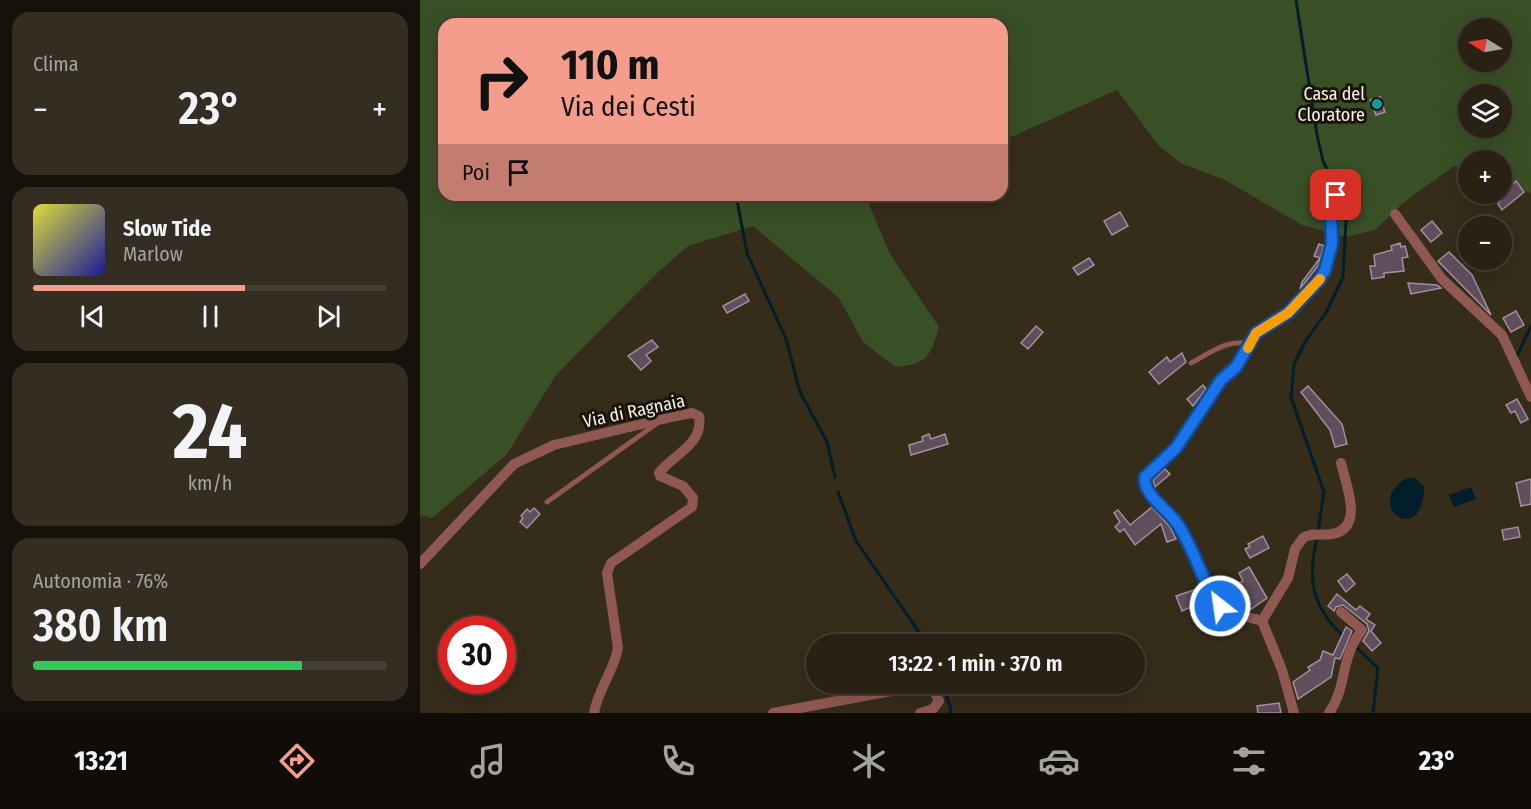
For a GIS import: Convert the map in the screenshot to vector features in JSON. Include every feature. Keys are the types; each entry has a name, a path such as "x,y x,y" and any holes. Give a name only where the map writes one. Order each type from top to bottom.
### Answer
{"street":[{"path":"1262,621 1234,613 1218,603 1176,522 1150,493 1144,483 1145,477 1176,448 1221,380 1236,367 1256,333 1288,313 1325,270 1332,244 1331,208 1336,195"},
{"path":"1395,214 1442,279 1502,335 1531,398"},
{"name":"Via di Ragnaia","path":"420,564 514,464 554,445 692,413 699,416 700,422 687,450 659,473 660,476 683,486 693,498 692,507 611,563 607,573 618,648 616,659 601,686 594,713"},
{"path":"1262,621 1288,578 1295,549 1303,538 1341,531 1350,520 1352,507 1341,463"},
{"path":"1329,713 1336,700 1353,642 1362,630 1341,612"},
{"path":"1262,621 1282,670 1294,713"},
{"path":"773,713 924,685 933,688 939,701 933,709 920,713"}],"lane":[{"path":"1191,363 1220,347 1238,341 1250,344"},
{"path":"547,502 663,419"}],"green space":[{"path":"420,0 1531,0 1531,193 1512,186 1512,150 1458,150 1458,167 1454,166 1403,203 1375,230 1346,237 1302,225 1223,179 1182,164 1159,146 1117,90 1008,138 1008,18 438,18 438,201 868,201 890,254 939,327 926,357 915,364 895,367 863,342 839,298 753,226 688,246 657,273 556,375 507,454 432,518 420,515"}],"water":[{"path":"1407,478 1415,478 1424,486 1421,505 1415,516 1406,519 1398,516 1392,510 1390,500 1394,489"},
{"path":"1471,487 1476,499 1454,507 1449,495"}],"building":[{"name":"Casa del Cloratore","path":"1380,97 1385,112 1376,115 1370,100"},
{"path":"1516,181 1524,192 1512,202 1512,184"},
{"path":"1328,184 1330,190 1324,209 1320,210 1316,195 1322,193 1320,186"},
{"path":"1498,204 1509,204 1502,210"},
{"path":"1120,212 1128,226 1112,235 1104,221"},
{"path":"1432,221 1442,233 1431,242 1421,230"},
{"path":"1400,243 1401,247 1405,246 1408,257 1402,258 1404,271 1384,273 1384,277 1372,279 1370,266 1375,266 1374,255 1392,250 1391,246"},
{"path":"1319,244 1324,246 1318,266 1300,289 1302,282 1320,258 1314,256"},
{"path":"1449,252 1458,261 1458,270 1467,270 1472,275 1491,315 1438,261"},
{"path":"1089,258 1094,265 1078,275 1073,268"},
{"path":"1408,283 1437,285 1441,288 1411,294"},
{"path":"745,294 749,301 727,313 723,306"},
{"path":"1516,311 1524,325 1511,332 1503,318"},
{"path":"1036,326 1043,332 1028,349 1021,343"},
{"path":"652,340 658,347 646,355 651,361 641,370 628,356"},
{"path":"1182,353 1186,362 1159,384 1149,372 1167,357 1170,362"},
{"path":"1203,385 1206,389 1193,406 1187,399"},
{"path":"1308,386 1342,424 1347,444 1335,447 1330,430 1301,392"},
{"path":"1517,399 1528,419 1521,423 1515,411 1511,413 1506,405"},
{"path":"929,434 931,439 945,434 948,444 911,455 909,445 923,441 922,437"},
{"path":"1165,469 1170,474 1155,487 1153,480"},
{"path":"1531,479 1531,504 1521,506 1516,483"},
{"path":"1152,507 1170,527 1176,539 1167,542 1161,524 1135,545 1124,529 1120,532 1115,527 1120,522 1114,513 1118,510 1130,525"},
{"path":"534,508 540,514 527,528 520,522 523,518 521,516 527,509 530,512"},
{"path":"1518,527 1520,537 1504,540 1502,530"},
{"path":"1263,536 1269,548 1250,558 1245,549 1250,547 1248,544"},
{"path":"1249,567 1267,598 1250,610 1242,608 1231,588 1243,581 1239,573"},
{"path":"1347,574 1355,584 1346,592 1338,581"},
{"path":"1197,589 1202,602 1182,611 1176,596"},
{"path":"1337,594 1356,610 1360,606 1370,614 1366,619 1375,625 1371,631 1381,643 1372,651 1363,641 1369,631 1367,624 1343,605 1336,607 1334,611 1328,606"},
{"path":"1346,627 1352,631 1340,659 1335,658 1331,677 1298,699 1293,682 1310,670 1308,667 1320,660 1323,651 1333,655"},
{"path":"1279,703 1281,713 1258,713 1257,706"}],"waterway":[{"path":"1296,0 1317,135 1323,161 1340,195 1346,221 1343,277 1327,311 1305,342 1294,364 1291,397 1324,492 1318,532"},
{"path":"737,201 747,253 786,339 800,392 827,442 835,477"},
{"path":"1517,356 1531,326"},
{"path":"838,492 856,541 920,634"},
{"path":"1317,538 1312,567 1315,592 1325,615 1344,637"},
{"path":"1356,647 1378,668 1373,713"},
{"path":"946,694 951,709 950,713"}],"slow traffic":[{"path":"1248,348 1256,333 1288,313 1320,279"}],"place":[{"name":"Casa del Cloratore","path":"1377,104"}],"route":[{"path":"1220,606 1176,522 1150,493 1144,483 1145,477 1176,448 1221,380 1236,367 1248,350 1256,333 1288,313 1319,280 1325,270 1332,244 1331,208 1336,195"}]}
